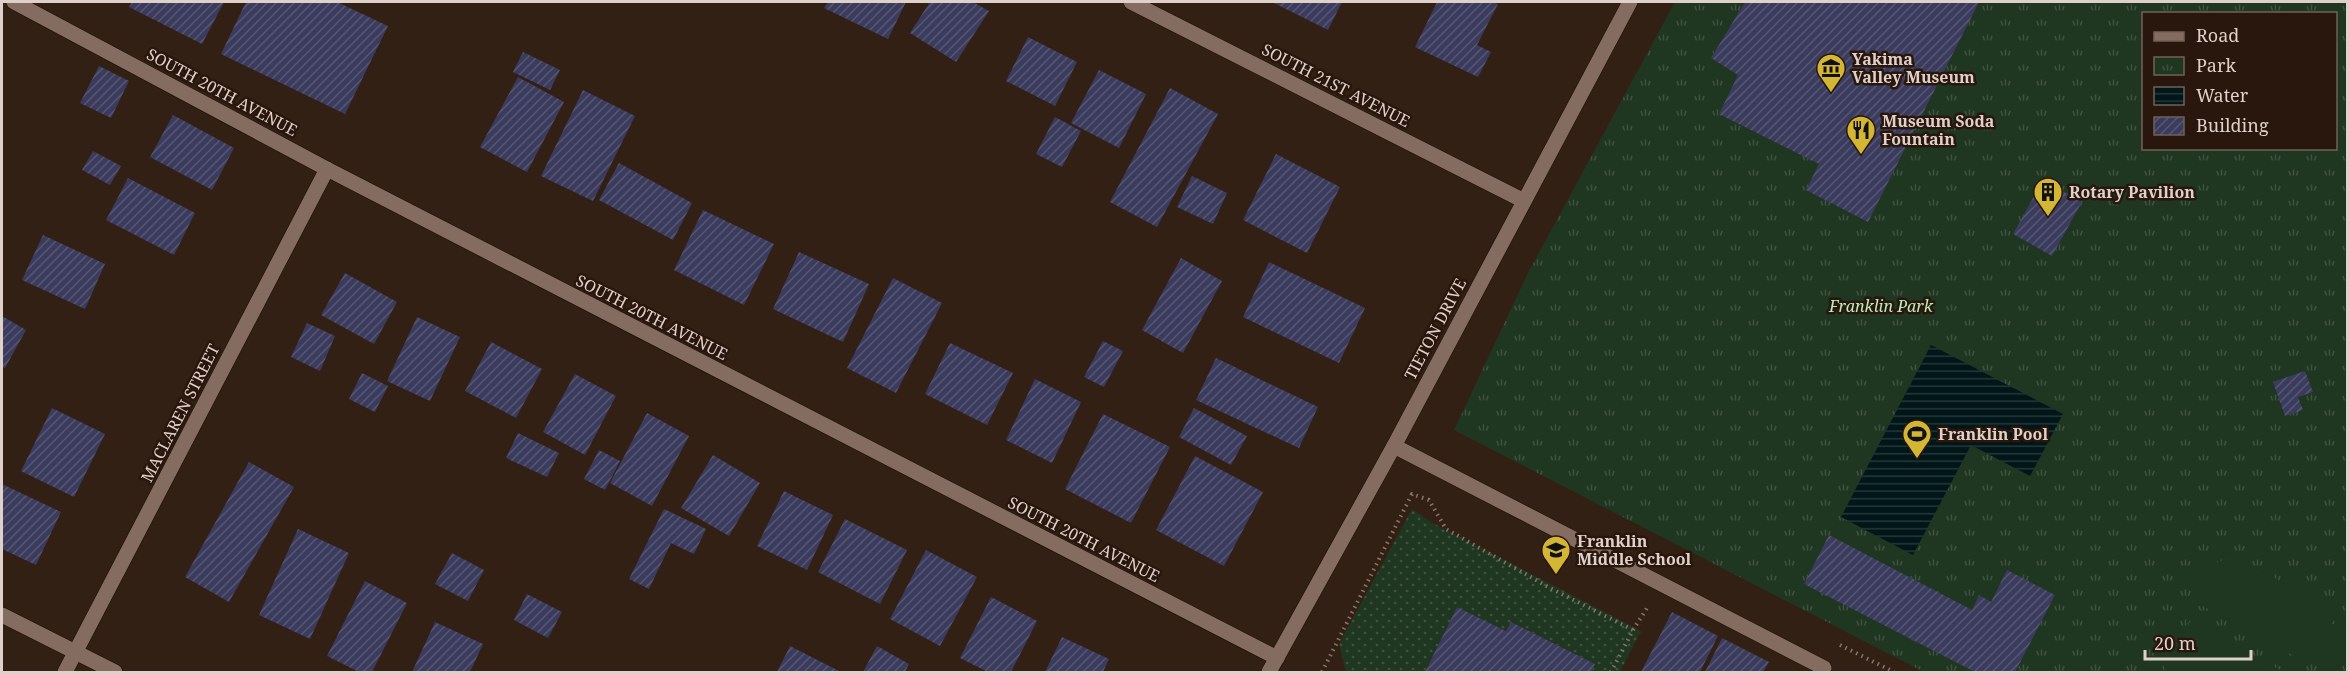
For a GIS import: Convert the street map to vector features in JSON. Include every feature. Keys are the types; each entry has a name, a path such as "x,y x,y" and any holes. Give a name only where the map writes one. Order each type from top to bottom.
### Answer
{"street":[{"name":"SOUTH 20TH AVENUE","path":"14,2 327,169 1277,658"},
{"name":"SOUTH 21ST AVENUE","path":"1131,2 1524,201"},
{"name":"TIETON DRIVE","path":"1269,672 1394,446 1630,2"},
{"name":"MACLAREN STREET","path":"65,672 327,169"},
{"path":"1394,446 1824,668"},
{"path":"2,615 115,672"}],"path":[{"path":"1322,672 1412,494 1429,500 1446,530 1550,588 1633,630 1611,672"}],"green space":[{"name":"Franklin Park","path":"1675,2 2347,2 2347,672 1924,672 1454,430 1528,273"},
{"path":"1412,509 1431,522 1641,631 1620,672 1591,672 1595,664 1511,622 1506,631 1457,607 1425,672 1346,672 1339,644"},
{"path":"2227,552 2337,612 2331,623 2347,632 2347,639 2336,662 2316,651 2309,664 2199,604 2205,592 2187,582 2202,554 2220,563"},
{"path":"2190,622 2284,672 2163,672 2169,661 2151,652 2166,624 2184,633"}],"water":[{"name":"Franklin Pool","path":"1931,345 2063,414 2030,476 1971,445 1913,555 1841,517"}],"building":[{"path":"132,2 224,2 202,44 129,7"},
{"path":"246,2 337,2 388,26 345,114 221,54"},
{"path":"828,2 906,2 888,39 824,8"},
{"path":"930,2 973,2 989,11 956,62 910,33"},
{"path":"1272,2 1342,2 1328,30"},
{"path":"1437,2 1493,2 1498,4 1477,45 1491,52 1478,77 1415,47"},
{"name":"Yakima Valley Museum","path":"1745,2 1979,2 1868,222 1806,190 1819,164 1719,114 1738,75 1711,58"},
{"path":"1028,37 1077,62 1055,106 1006,81"},
{"path":"523,52 560,70 550,90 513,72"},
{"path":"99,66 129,81 111,118 80,103"},
{"path":"1099,70 1146,94 1119,148 1071,123"},
{"path":"518,77 564,102 527,172 480,147"},
{"path":"1170,88 1218,114 1157,227 1110,202"},
{"path":"583,90 635,116 593,201 541,176"},
{"path":"173,115 234,148 212,190 150,157"},
{"path":"1055,117 1081,131 1062,167 1036,154"},
{"path":"93,151 121,166 110,185 82,170"},
{"path":"1276,154 1340,187 1307,253 1243,220"},
{"path":"619,163 692,203 673,240 599,200"},
{"path":"1192,176 1227,193 1213,224 1177,207"},
{"path":"128,178 195,213 174,255 106,220"},
{"name":"Rotary Pavilion","path":"2043,180 2082,202 2052,256 2013,234"},
{"path":"703,210 774,244 744,305 674,270"},
{"path":"43,235 105,264 85,309 22,280"},
{"path":"799,252 869,284 843,342 773,309"},
{"path":"1181,258 1222,281 1183,353 1142,330"},
{"path":"1269,262 1365,308 1339,363 1243,317"},
{"path":"345,273 397,302 374,344 321,315"},
{"path":"893,278 942,303 896,393 847,368"},
{"path":"2,316 26,330 5,368 2,367"},
{"path":"417,317 460,337 430,401 387,381"},
{"path":"307,323 335,336 320,371 291,357"},
{"path":"1103,341 1123,351 1104,387 1084,377"},
{"path":"491,342 542,369 516,418 465,391"},
{"path":"950,343 1013,373 987,425 925,394"},
{"path":"1216,358 1318,407 1299,448 1196,400"},
{"path":"2305,371 2313,392 2298,397 2303,410 2285,416 2273,382"},
{"path":"362,373 388,386 375,412 349,399"},
{"path":"575,374 616,396 585,455 543,432"},
{"path":"1035,379 1081,402 1052,463 1006,440"},
{"path":"52,408 105,434 74,497 21,471"},
{"path":"1194,408 1247,436 1231,465 1179,437"},
{"path":"647,413 689,436 652,506 610,483"},
{"path":"1103,414 1170,447 1131,523 1065,489"},
{"path":"518,433 559,453 547,477 506,458"},
{"path":"599,450 620,461 605,490 584,479"},
{"path":"713,455 760,483 729,536 681,508"},
{"path":"1195,456 1263,492 1224,566 1156,530"},
{"path":"249,462 294,487 229,602 185,577"},
{"path":"2,484 61,512 36,565 2,549"},
{"path":"784,491 833,515 807,570 757,546"},
{"path":"664,509 706,529 694,554 671,543 649,589 629,579"},
{"path":"845,519 907,550 880,604 818,572"},
{"path":"298,529 349,553 310,639 259,615"},
{"path":"1829,535 1972,610 1979,595 1991,602 2007,570 2055,595 2015,672 1975,672 1804,584"},
{"path":"926,550 977,577 940,646 890,619"},
{"path":"452,553 484,570 468,601 435,584"},
{"path":"365,581 407,603 372,672 359,672 327,656"},
{"path":"527,594 562,612 548,638 514,620"},
{"path":"991,597 1037,621 1011,672 988,672 960,658"},
{"path":"1457,607 1506,631 1511,622 1595,664 1591,672 1425,672"},
{"path":"1672,612 1718,636 1700,672 1641,672"},
{"path":"435,622 483,644 470,672 412,672"},
{"path":"1062,637 1109,659 1103,672 1045,672"},
{"path":"1722,638 1769,662 1763,672 1705,672"},
{"path":"790,646 841,672 777,672"},
{"path":"877,646 909,664 905,672 863,672"}],"place":[{"name":"Yakima Valley Museum","path":"1831,94"},
{"name":"Museum Soda Fountain","path":"1861,156"},
{"name":"Rotary Pavilion","path":"2048,218"},
{"name":"Franklin Pool","path":"1917,460"},
{"name":"Franklin Middle School","path":"1556,576"}]}
